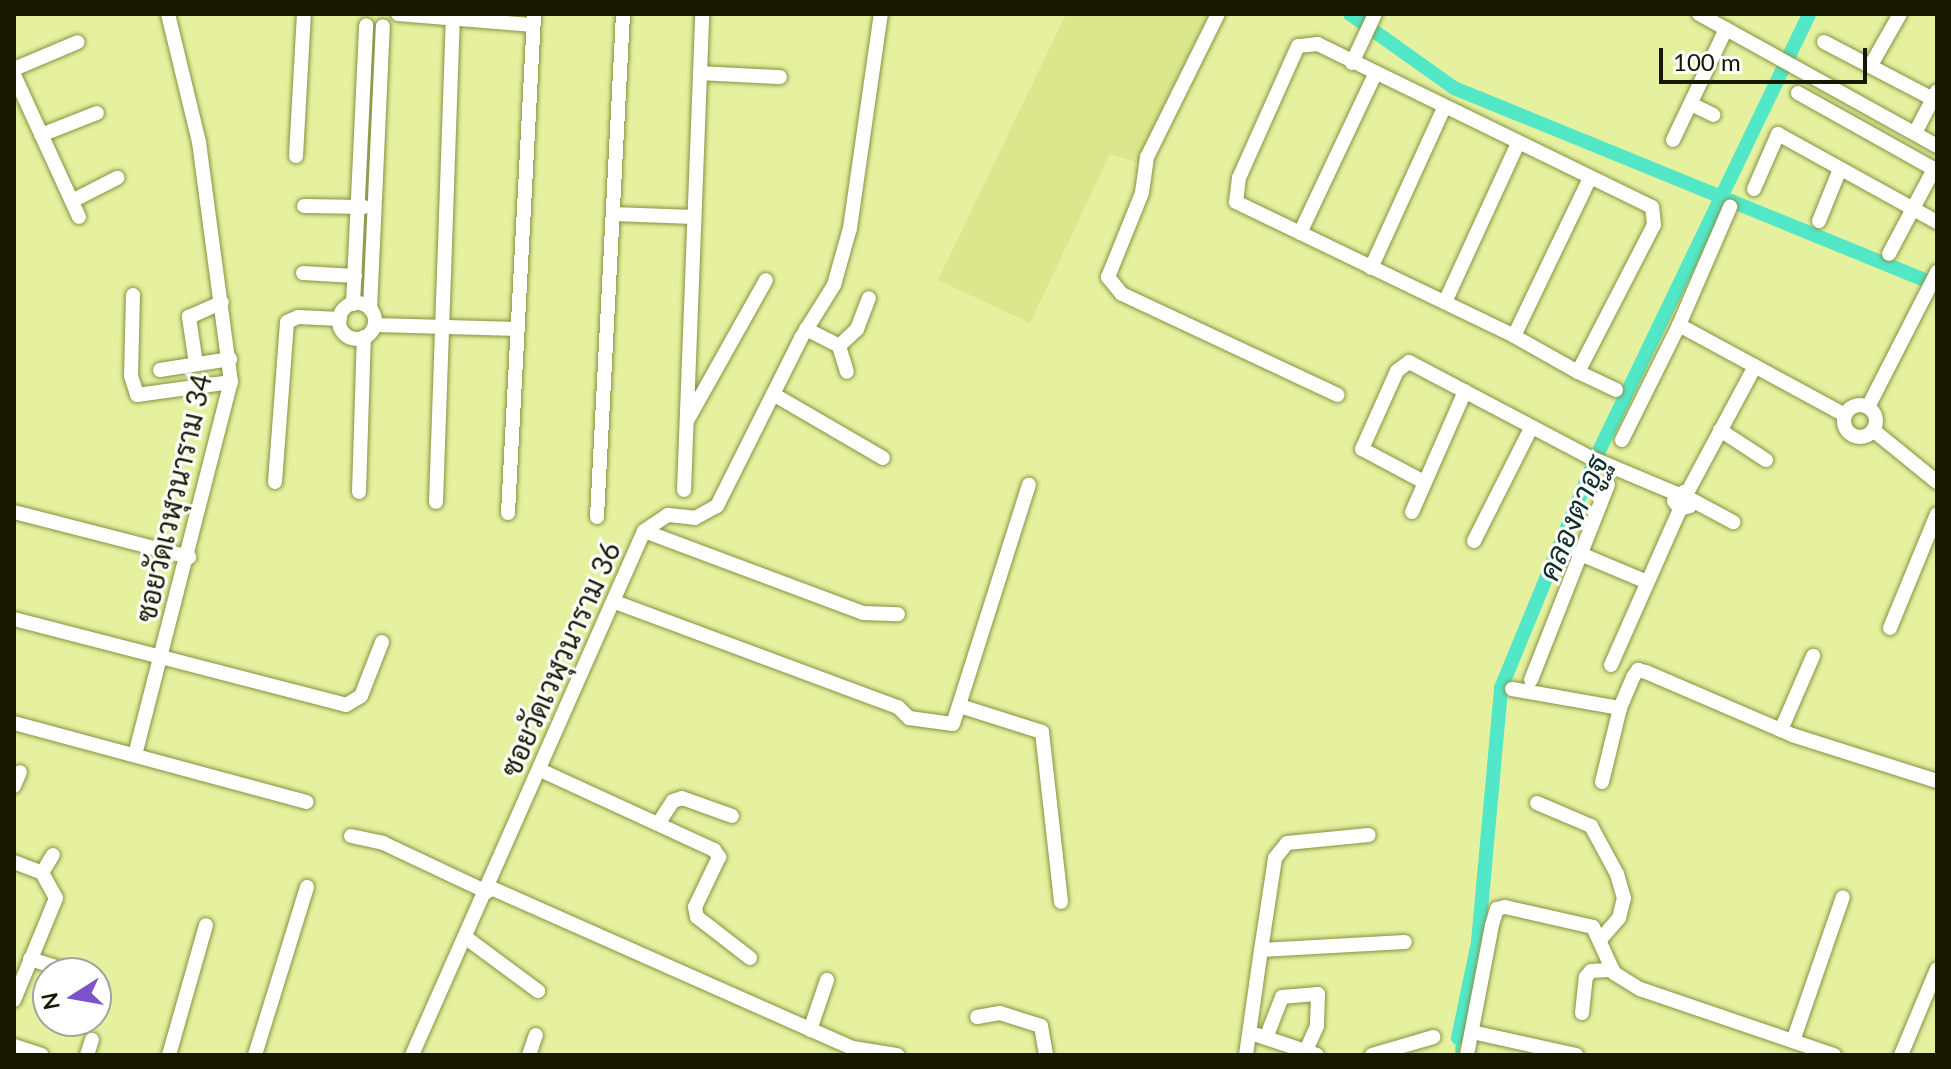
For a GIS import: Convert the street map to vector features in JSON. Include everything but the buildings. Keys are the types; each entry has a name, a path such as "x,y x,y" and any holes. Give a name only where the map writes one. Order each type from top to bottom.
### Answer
{"street":[{"name":"ซอยวัดเวฬุวนาราม 34","path":"135,755 189,557 231,382 197,128 168,14"},
{"path":"296,156 304,14"},
{"path":"375,325 370,309 383,26 396,14 534,20 508,513"},
{"path":"597,517 623,14"},
{"path":"684,490 702,14"},
{"name":"ซอยวัดเวฬุวนาราม 36","path":"412,1055 488,890 644,531 668,515 695,518 717,506 806,329 834,285 844,254 881,14"},
{"path":"1218,14 1147,157 1142,193 1109,268 1111,286 1338,395"},
{"path":"1699,14 1937,146"},
{"path":"1871,65 1900,14"},
{"path":"436,502 453,17"},
{"path":"340,319 353,304 362,19 383,26"},
{"path":"1352,63 1371,22"},
{"path":"1673,140 1726,29"},
{"path":"78,42 14,72 79,217"},
{"path":"1824,42 1936,97 1915,133"},
{"path":"1578,372 1656,216 1645,201 1444,108 1318,44 1298,46 1234,192 1243,209 1445,302 1578,372 1616,390"},
{"path":"700,73 780,77"},
{"path":"1300,233 1375,74"},
{"path":"1798,93 1934,169 1889,254"},
{"path":"1691,104 1714,115"},
{"path":"1371,268 1444,108"},
{"path":"41,135 97,113"},
{"path":"1754,189 1778,134 1937,222"},
{"path":"1445,302 1518,143"},
{"path":"1819,221 1840,169"},
{"path":"72,201 117,178"},
{"path":"1514,336 1590,178"},
{"path":"304,206 375,207"},
{"path":"1622,440 1679,325 1730,207"},
{"path":"613,214 694,217"},
{"path":"303,273 355,276"},
{"path":"1868,407 1936,274"},
{"path":"686,421 766,280"},
{"path":"133,295 131,376 137,395 231,382"},
{"path":"839,346 857,329 869,298"},
{"path":"196,364 189,317 222,302"},
{"path":"353,304 370,309"},
{"path":"275,482 287,322 298,317 340,319"},
{"path":"340,319 348,336 364,337"},
{"path":"359,492 364,337 375,325 518,329"},
{"path":"1679,325 1845,415"},
{"path":"806,329 839,346 847,372"},
{"path":"160,370 230,359"},
{"path":"1424,482 1366,455 1363,443 1405,364 1414,363 1589,457 1733,522"},
{"path":"1611,665 1684,499 1755,366"},
{"path":"1412,512 1465,391"},
{"path":"773,394 883,458"},
{"path":"1845,415 1855,406 1868,407 1876,418 1873,430"},
{"path":"1845,415 1846,428 1855,437 1873,430"},
{"path":"1474,541 1531,428"},
{"path":"1720,430 1766,460"},
{"path":"1873,430 1937,482"},
{"path":"615,602 898,707 909,718 953,724 1029,485"},
{"path":"1531,680 1578,553 1608,485"},
{"path":"14,512 189,557"},
{"path":"1890,628 1937,514"},
{"path":"644,531 863,613 898,614"},
{"path":"1578,553 1647,582"},
{"path":"14,619 346,705 361,696 382,642"},
{"path":"1781,730 1813,656"},
{"path":"1602,782 1620,708 1638,670 1781,730 1937,781"},
{"path":"1512,689 1620,708"},
{"path":"960,706 1042,732 1061,902"},
{"path":"14,723 307,802"},
{"path":"540,770 714,850 719,857 695,907 697,917 750,958"},
{"path":"658,824 673,801 682,798 732,816"},
{"path":"1537,803 1591,826 1617,874 1624,898 1619,918 1600,940"},
{"path":"1246,1055 1275,858 1287,843 1369,835"},
{"path":"351,836 383,843 810,1030 851,1051 897,1055"},
{"path":"42,873 53,855"},
{"path":"14,862 42,873 56,898 14,1000"},
{"path":"255,1055 307,887"},
{"path":"1793,1041 1814,989 1843,897"},
{"path":"1467,1055 1497,909 1593,927 1613,970 1640,989 1834,1055"},
{"path":"169,1055 206,925"},
{"path":"465,937 538,991"},
{"path":"1261,950 1405,942"},
{"path":"1901,1055 1937,969"},
{"path":"1582,1013 1586,977 1591,971 1613,970"},
{"path":"810,1030 827,980"},
{"path":"1249,1033 1312,1052 1318,994 1282,997 1266,1038"},
{"path":"977,1017 1000,1013 1041,1026 1046,1055"},
{"path":"1472,1032 1576,1055"},
{"path":"529,1055 536,1035"},
{"path":"1372,1055 1433,1037"},
{"path":"87,1055 92,1040"},
{"path":"14,1046 42,1055"}],"shaded area":[{"path":"1066,14 1208,14 1136,162 1110,154 1030,323 938,280"}],"waterway":[{"path":"1350,14 1454,88 1937,285"},
{"name":"คลองตาอูฐ","path":"1458,1038 1478,942 1501,688 1598,453 1809,14"},
{"name":"คลองตาอูฐ","path":"1457,1055 1458,1038"}]}
